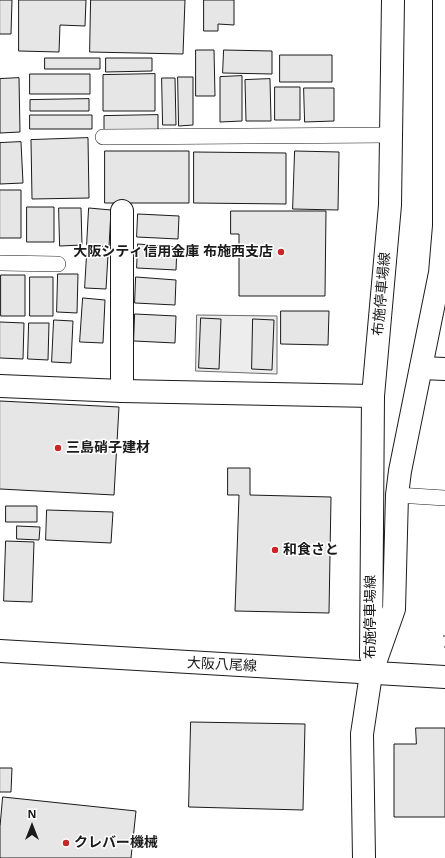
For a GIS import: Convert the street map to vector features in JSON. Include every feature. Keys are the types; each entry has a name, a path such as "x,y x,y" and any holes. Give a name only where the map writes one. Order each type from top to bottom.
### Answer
{"main road":[{"name":"布施停車場線","path":"371,674 373,396 390,205 393,0"},
{"name":"布施停車場線","path":"371,674 394,609 397,495 400,471 440,273 444,226 444,0"},
{"path":"122,211 122,391"},
{"path":"421,368 445,370"},
{"path":"0,386 122,391 373,396"},
{"name":"大阪八尾線","path":"0,651 371,674 445,677"},
{"path":"364,858 362,734 371,674"}],"lane":[{"path":"103,137 391,135"},
{"path":"0,263 58,264"},
{"path":"397,495 445,498"}],"shaded area":[{"path":"197,315 277,316 277,374 196,371"}],"building":[{"path":"0,0 12,0 11,34 0,34"},
{"path":"19,0 86,0 85,26 60,25 59,52 19,51"},
{"path":"91,0 185,0 183,54 90,52"},
{"path":"204,0 234,0 234,25 218,24 218,31 204,31"},
{"path":"196,50 214,50 215,96 196,96"},
{"path":"224,50 272,51 272,74 223,73"},
{"path":"280,55 332,55 332,82 280,82"},
{"path":"45,58 100,58 100,69 45,69"},
{"path":"106,58 152,58 152,71 106,72"},
{"path":"30,74 90,74 90,94 30,94"},
{"path":"155,74 155,111 103,111 103,75"},
{"path":"242,76 242,121 220,122 220,77"},
{"path":"178,77 193,77 193,125 179,126"},
{"path":"19,78 20,132 0,133 0,79"},
{"path":"162,78 175,78 176,125 163,125"},
{"path":"270,79 271,121 246,121 245,80"},
{"path":"275,87 300,87 300,120 275,120"},
{"path":"304,88 334,88 334,121 305,122"},
{"path":"89,99 89,111 30,111 30,100"},
{"path":"30,115 92,115 92,129 30,129"},
{"path":"158,115 158,130 104,131 104,116"},
{"path":"88,138 89,198 32,199 31,140"},
{"path":"21,142 23,183 0,184 0,143"},
{"path":"105,151 189,151 189,203 105,203"},
{"path":"295,151 339,152 338,210 293,209"},
{"path":"194,152 286,153 286,204 194,203"},
{"path":"0,190 21,190 21,238 0,238"},
{"path":"27,207 54,207 54,242 27,242"},
{"path":"59,208 81,208 82,245 60,246"},
{"path":"89,208 111,210 109,247 87,245"},
{"path":"231,211 326,211 325,296 239,296 239,234 231,234"},
{"path":"138,214 179,216 178,239 137,237"},
{"path":"138,244 177,247 176,270 137,268"},
{"path":"87,254 108,255 106,289 85,288"},
{"path":"58,274 78,274 77,313 57,312"},
{"path":"1,275 25,275 25,316 1,316"},
{"path":"30,277 53,277 53,316 30,316"},
{"path":"136,277 176,280 175,305 135,303"},
{"path":"83,298 105,300 103,343 80,342"},
{"path":"281,311 329,311 328,345 281,344"},
{"path":"135,314 176,316 175,343 134,341"},
{"path":"201,318 221,319 219,369 199,368"},
{"path":"253,319 274,320 272,370 252,369"},
{"path":"54,320 73,321 71,363 52,362"},
{"path":"0,322 24,323 23,359 0,358"},
{"path":"29,323 49,323 48,360 28,359"},
{"name":"三島硝子建材","path":"0,401 119,407 114,495 0,489"},
{"path":"228,468 250,468 250,495 331,497 329,613 235,611 239,495 228,495"},
{"path":"6,506 37,506 37,522 6,522"},
{"path":"47,510 113,512 111,543 46,540"},
{"path":"17,526 40,527 39,540 17,539"},
{"path":"6,541 34,542 32,602 4,601"},
{"path":"191,722 305,724 303,810 189,807"},
{"path":"416,728 445,728 445,817 394,817 394,744 416,744"},
{"path":"0,768 12,768 11,792 0,792"},
{"name":"クレバー機械","path":"3,797 136,811 131,858 0,858 0,827"}],"place":[{"name":"大阪シティ信用金庫 布施西支店","path":"281,252"},
{"name":"三島硝子建材","path":"58,448"},
{"name":"和食さと","path":"275,550"},
{"name":"クレバー機械","path":"66,843"}]}
